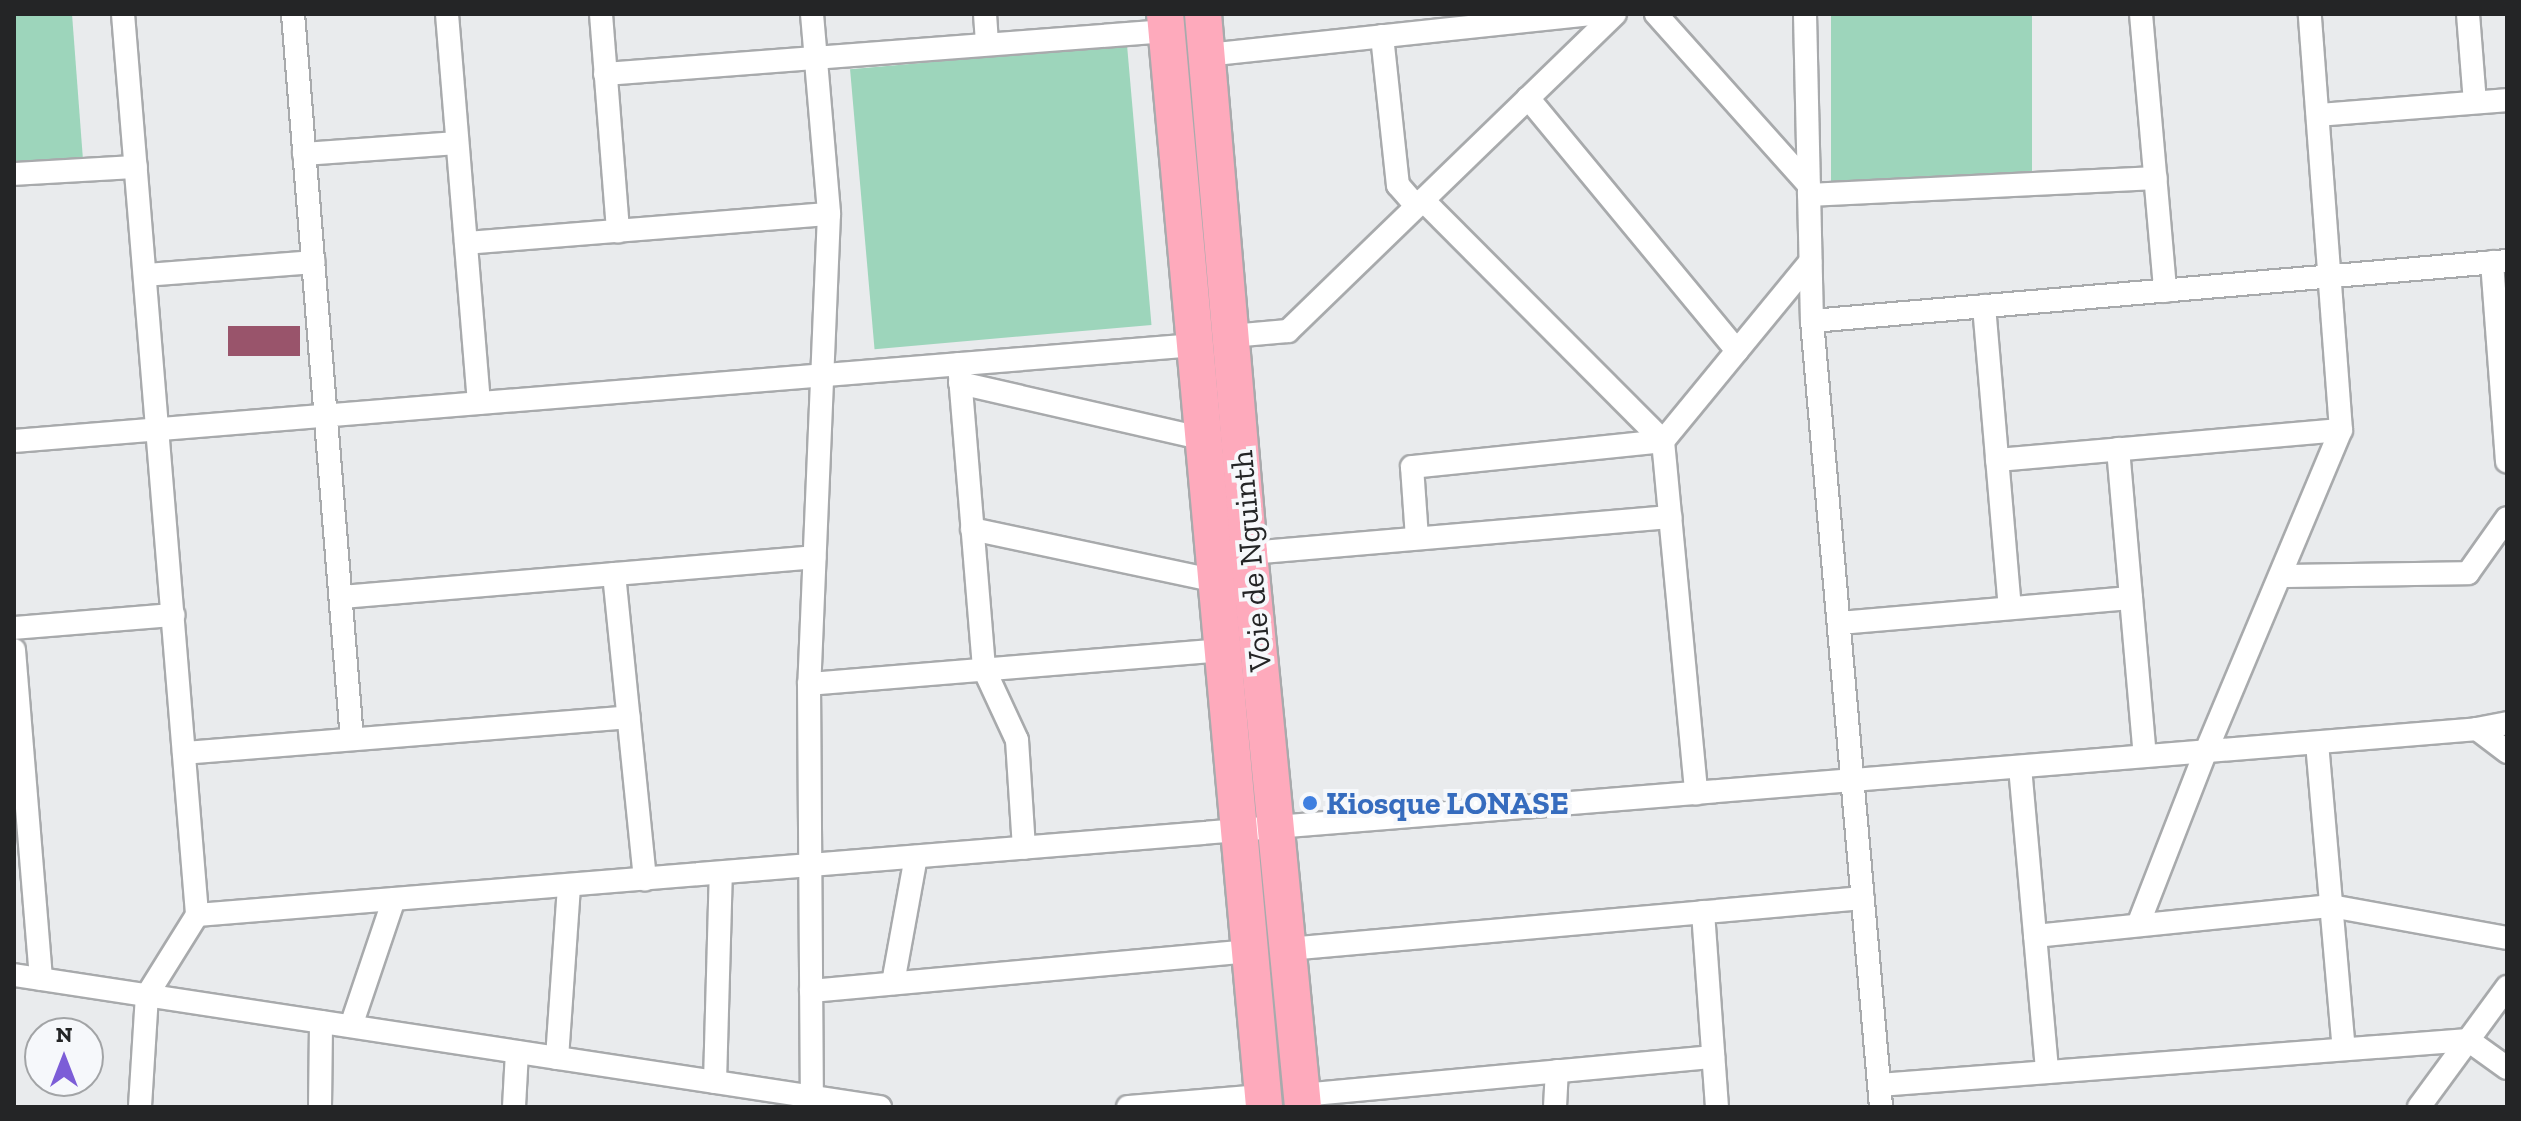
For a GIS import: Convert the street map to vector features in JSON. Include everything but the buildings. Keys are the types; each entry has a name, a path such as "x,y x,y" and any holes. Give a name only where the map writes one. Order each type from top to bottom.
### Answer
{"highway":[{"name":"Voie de Nguinth","path":"1203,14 1249,553 1278,827 1302,1101"},
{"name":"Voie de Nguinth","path":"1166,23 1264,1102"}],"street":[{"path":"123,14 197,915 147,995 140,1107"},
{"path":"293,14 352,739"},
{"path":"447,14 479,403"},
{"path":"601,14 618,231"},
{"path":"812,14 829,214 809,684 812,1102"},
{"path":"985,14 987,44"},
{"path":"1207,55 1592,14"},
{"path":"1231,336 1288,331 1615,14"},
{"path":"1656,14 1809,190"},
{"path":"1805,14 1812,321 1880,1096 2047,1072 2468,1040 2507,1068"},
{"path":"2141,14 2165,291"},
{"path":"2138,925 2206,751 2341,430 2310,14"},
{"path":"2468,14 2475,102"},
{"path":"605,74 987,44 1166,23"},
{"path":"1382,36 1398,185 1663,441 1696,793"},
{"path":"1528,98 1737,351"},
{"path":"2318,115 2507,100"},
{"path":"304,154 457,143"},
{"path":"14,174 136,167"},
{"path":"1809,190 2156,178"},
{"path":"466,243 829,214"},
{"path":"145,275 313,262"},
{"path":"1417,538 1412,467 1663,441 1810,262"},
{"path":"1812,321 2500,262 2507,461"},
{"path":"1984,306 2010,608"},
{"path":"14,441 822,375 960,374 1195,345"},
{"path":"960,374 1204,439"},
{"path":"960,374 984,669 1017,740 1024,848"},
{"path":"1997,460 2341,430"},
{"path":"2118,449 2145,756"},
{"path":"1249,553 1670,517"},
{"path":"2281,576 2468,573 2507,518"},
{"path":"972,529 1217,581"},
{"path":"341,597 814,557"},
{"path":"614,574 645,879"},
{"path":"1839,623 2131,598"},
{"path":"14,628 173,615"},
{"path":"14,650 19,776 41,979"},
{"path":"809,684 1222,650"},
{"path":"184,753 629,717"},
{"path":"197,915 2317,743 2477,729 2507,723"},
{"path":"2477,729 2507,752"},
{"path":"2317,743 2344,1049"},
{"path":"2020,767 2047,1072"},
{"path":"893,983 916,857"},
{"path":"715,1082 721,873"},
{"path":"557,1058 569,885"},
{"path":"1288,949 1863,898"},
{"path":"351,1026 394,899"},
{"path":"2035,936 2331,906 2507,938"},
{"path":"1703,912 1717,1107"},
{"path":"811,991 1250,951"},
{"path":"14,975 715,1082 812,1102 880,1107"},
{"path":"2419,1107 2507,987"},
{"path":"320,1107 321,1022"},
{"path":"514,1107 517,1052"},
{"path":"1302,1101 1557,1071 1713,1057"},
{"path":"1555,1107 1557,1071"},
{"path":"1128,1107 1264,1102"}],"green space":[{"path":"14,14 72,14 83,160 14,165"},
{"path":"1831,14 2032,14 2032,184 1831,184"},
{"path":"1127,45 1151,325 875,349 850,69"}],"place":[{"name":"Kiosque LONASE","path":"1310,803"}]}
